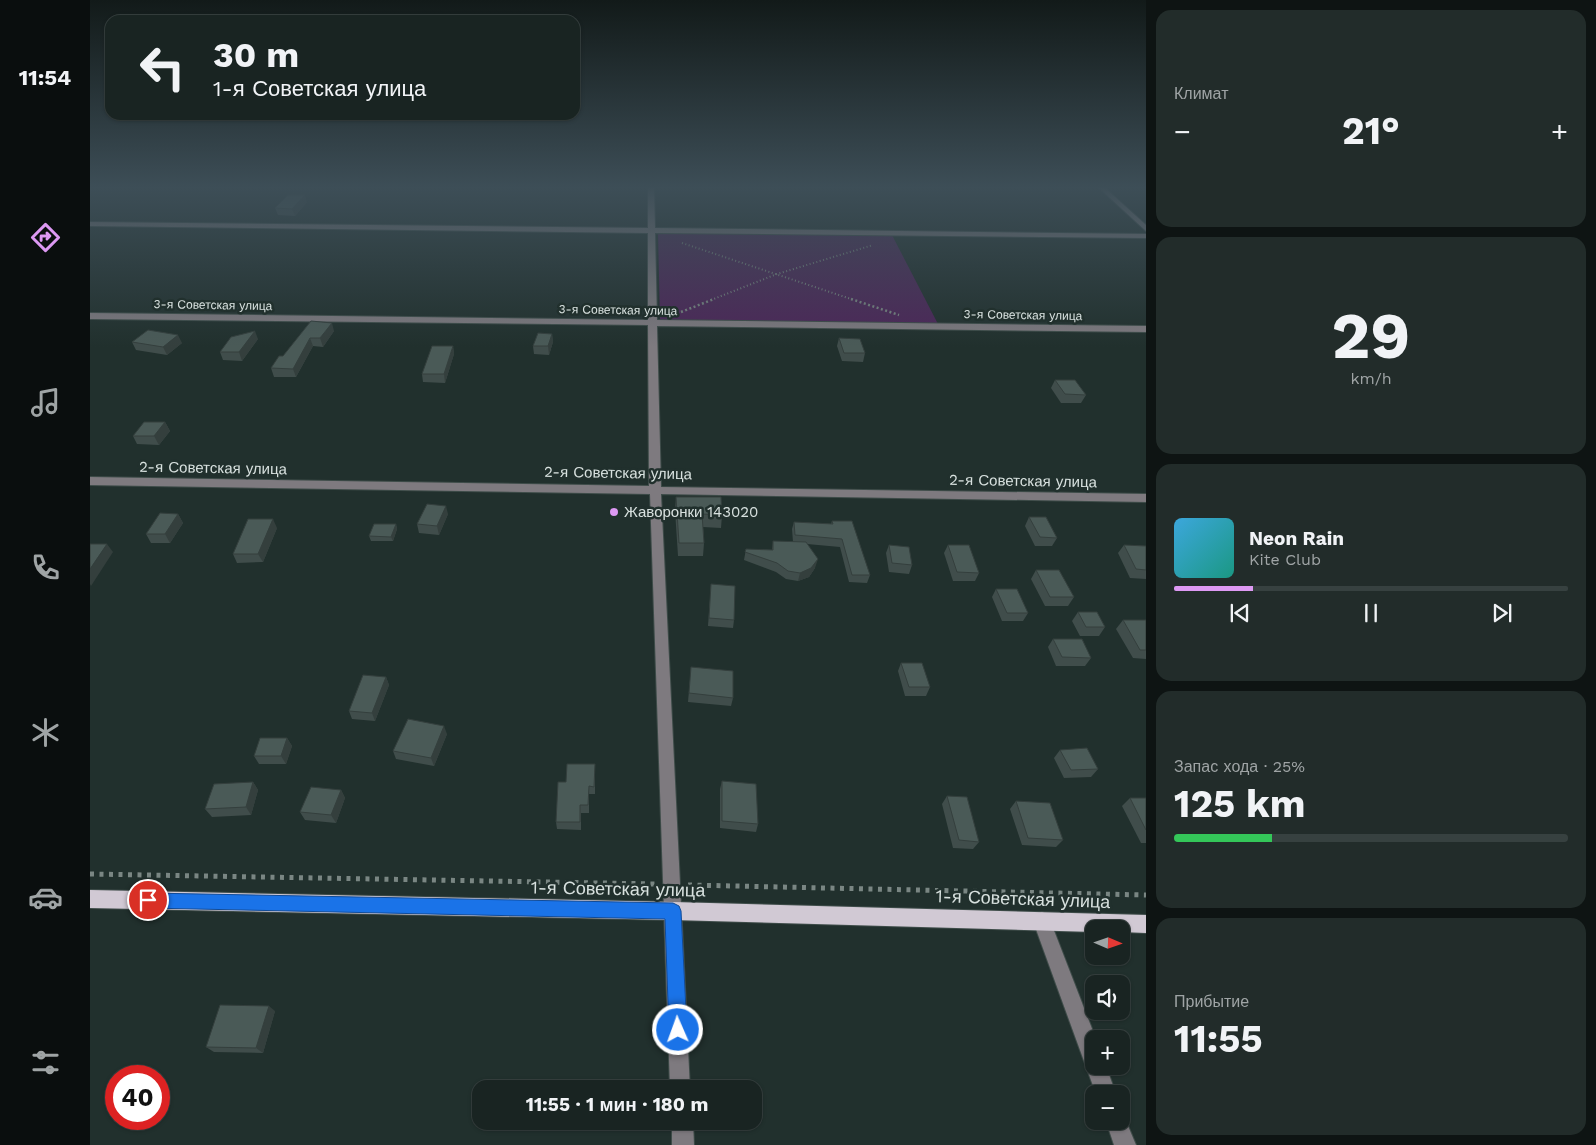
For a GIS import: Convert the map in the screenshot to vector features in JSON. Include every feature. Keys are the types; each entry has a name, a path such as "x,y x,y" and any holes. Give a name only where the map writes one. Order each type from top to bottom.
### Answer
{"main road":[{"name":"1-я Советская улица","path":"90,899 673,911 1146,924"}],"street":[{"path":"652,240 655,489 680,1080"},
{"name":"3-я Советская улица","path":"90,316 1146,329"},
{"name":"2-я Советская улица","path":"90,481 1146,498"},
{"path":"1042,921 1085,1036"},
{"path":"682,1130 683,1145"},
{"path":"1119,1130 1125,1145"}],"path":[{"path":"676,240 896,312 913,326"},
{"path":"670,323 670,316 777,274 883,242 882,240"},
{"path":"90,874 672,884 1146,895"}],"shaded area":[{"path":"658,240 895,240 938,324 660,320"}],"building":[{"path":"311,321 332,323 320,338 310,338 293,369 271,368 279,356 283,356"},
{"path":"148,330 178,335 163,347 132,342"},
{"path":"255,331 239,352 220,352 231,337"},
{"path":"538,333 552,334 548,346 533,346"},
{"path":"839,338 860,339 865,353 844,353"},
{"path":"432,346 453,346 444,374 422,374"},
{"path":"1055,380 1075,380 1086,395 1065,394"},
{"path":"144,422 165,422 154,436 133,436"},
{"path":"676,497 721,497 722,515 702,514 704,543 679,543"},
{"path":"427,504 446,506 437,526 417,524"},
{"path":"160,513 178,514 165,534 146,534"},
{"path":"1029,517 1046,517 1057,538 1040,537"},
{"path":"248,519 273,519 258,554 233,554"},
{"path":"832,521 852,521 870,575 852,575 842,539 795,535 794,522 833,524"},
{"path":"374,524 396,524 391,537 369,536"},
{"path":"773,541 806,542 818,559 811,568 800,573 788,571 777,563 745,552 746,549 773,550"},
{"path":"90,544 107,544 90,569"},
{"path":"889,545 909,547 912,565 892,563"},
{"path":"948,545 969,545 979,573 957,572"},
{"path":"1124,545 1146,546 1146,570 1136,569"},
{"path":"1036,570 1059,570 1074,597 1050,597"},
{"path":"711,584 735,586 734,620 709,618"},
{"path":"996,589 1017,589 1028,613 1007,613"},
{"path":"1078,612 1097,612 1105,627 1086,627"},
{"path":"1123,620 1146,620 1146,650 1140,650"},
{"path":"1053,639 1082,639 1091,658 1062,657"},
{"path":"901,663 922,663 930,687 909,687"},
{"path":"691,667 733,671 733,698 689,693"},
{"path":"363,675 386,677 372,713 349,711"},
{"path":"408,719 444,726 431,758 393,751"},
{"path":"260,738 287,738 281,756 254,756"},
{"path":"1087,748 1098,769 1071,770 1060,750"},
{"path":"567,764 595,764 594,787 589,786 588,805 580,805 580,822 556,822 558,782 566,782"},
{"path":"722,781 756,784 758,824 722,821"},
{"path":"253,782 246,807 205,809 214,784"},
{"path":"311,787 341,790 331,815 300,812"},
{"path":"947,796 967,797 979,842 959,840"},
{"path":"1130,798 1146,798 1146,830"},
{"path":"1016,801 1050,803 1063,840 1028,838"},
{"path":"220,1005 269,1006 256,1048 206,1047"}],"place":[{"name":"Жаворонки 143020","path":"614,512"}],"route":[{"path":"148,900 458,908 673,911 678,1030"}]}
